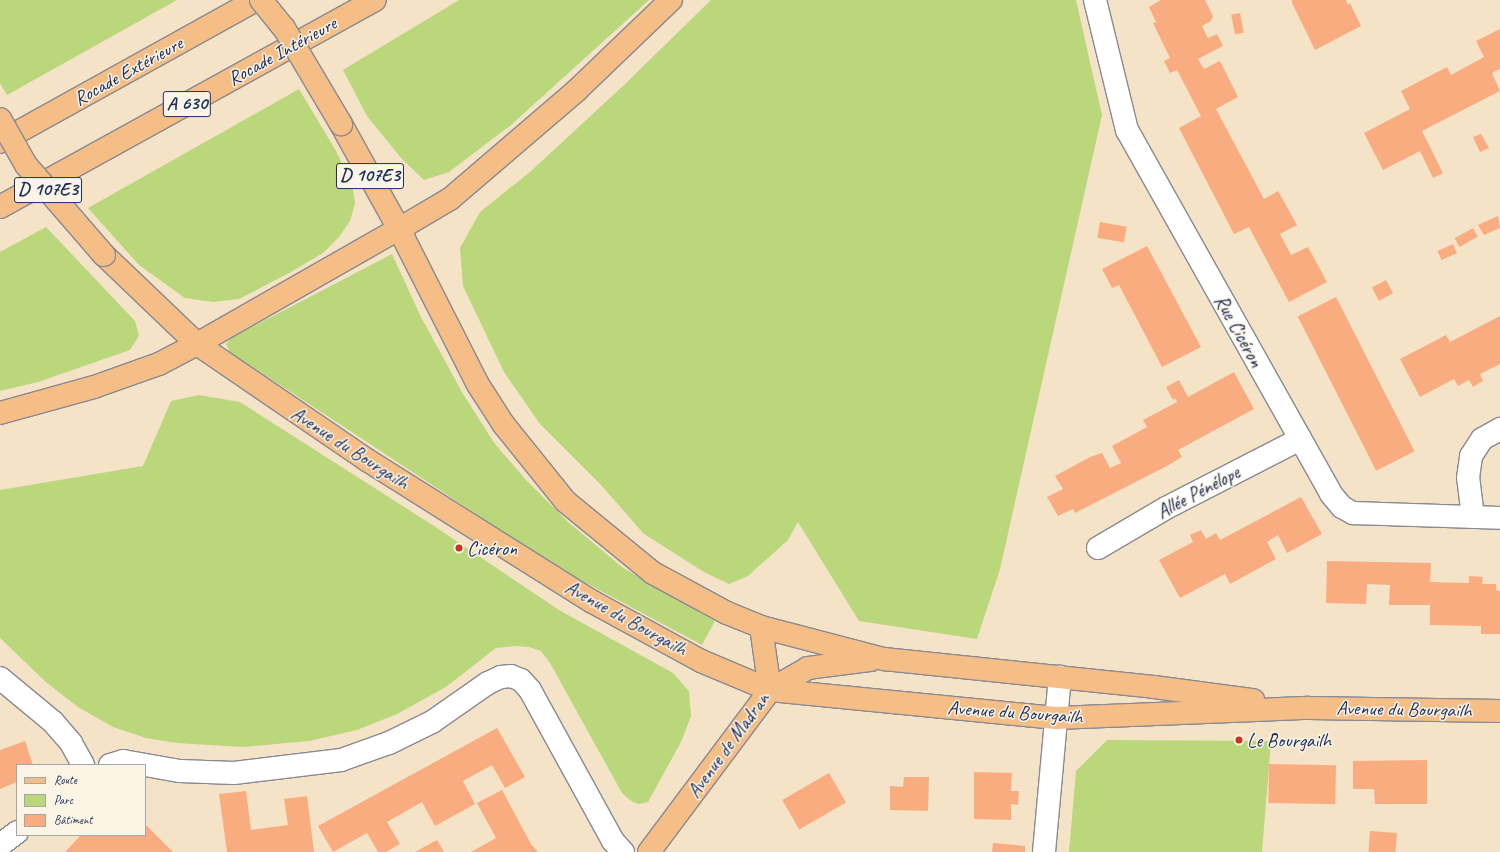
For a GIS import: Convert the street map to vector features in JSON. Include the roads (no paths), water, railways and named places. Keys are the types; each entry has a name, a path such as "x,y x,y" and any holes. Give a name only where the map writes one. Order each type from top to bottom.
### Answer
{"main road":[{"name":"Rocade Extérieure","path":"0,142 256,0"},
{"name":"Avenue du Bourgailh","path":"261,0 284,28 341,124 399,229 478,383 504,425 565,501 653,573 727,613 761,628 884,659 1154,687 1309,708"},
{"name":"Rocade Intérieure","path":"0,207 375,0"},
{"path":"0,413 35,405 159,364 399,229 456,194 577,90 671,0"},
{"name":"Avenue du Bourgailh","path":"0,119 26,164 104,255 197,344 367,460 591,601 701,661 770,690 1056,718 1309,708 1500,711"},
{"name":"Avenue de Madran","path":"649,852 770,690 761,628"},
{"name":"Avenue du Bourgailh","path":"770,690 808,668 884,659"}],"street":[{"name":"Rue Cicéron","path":"1095,0 1127,130 1331,494 1342,507 1354,513 1500,518"},
{"path":"1473,516 1468,478 1471,456 1482,439 1500,429"},
{"name":"Allée Pénélope","path":"1098,548 1166,508 1300,439"},
{"path":"146,765 180,770 234,773 341,760 389,743 432,722 488,683 501,677 511,676 521,680 530,690 613,841 623,852"},
{"path":"1044,852 1060,677"},
{"path":"0,678 53,722 71,743 82,764"},
{"path":"113,764 123,761 142,764"},
{"path":"0,845 16,833"}],"place":[{"name":"Cicéron","path":"459,548"},
{"name":"Le Bourgailh","path":"1239,740"}]}
